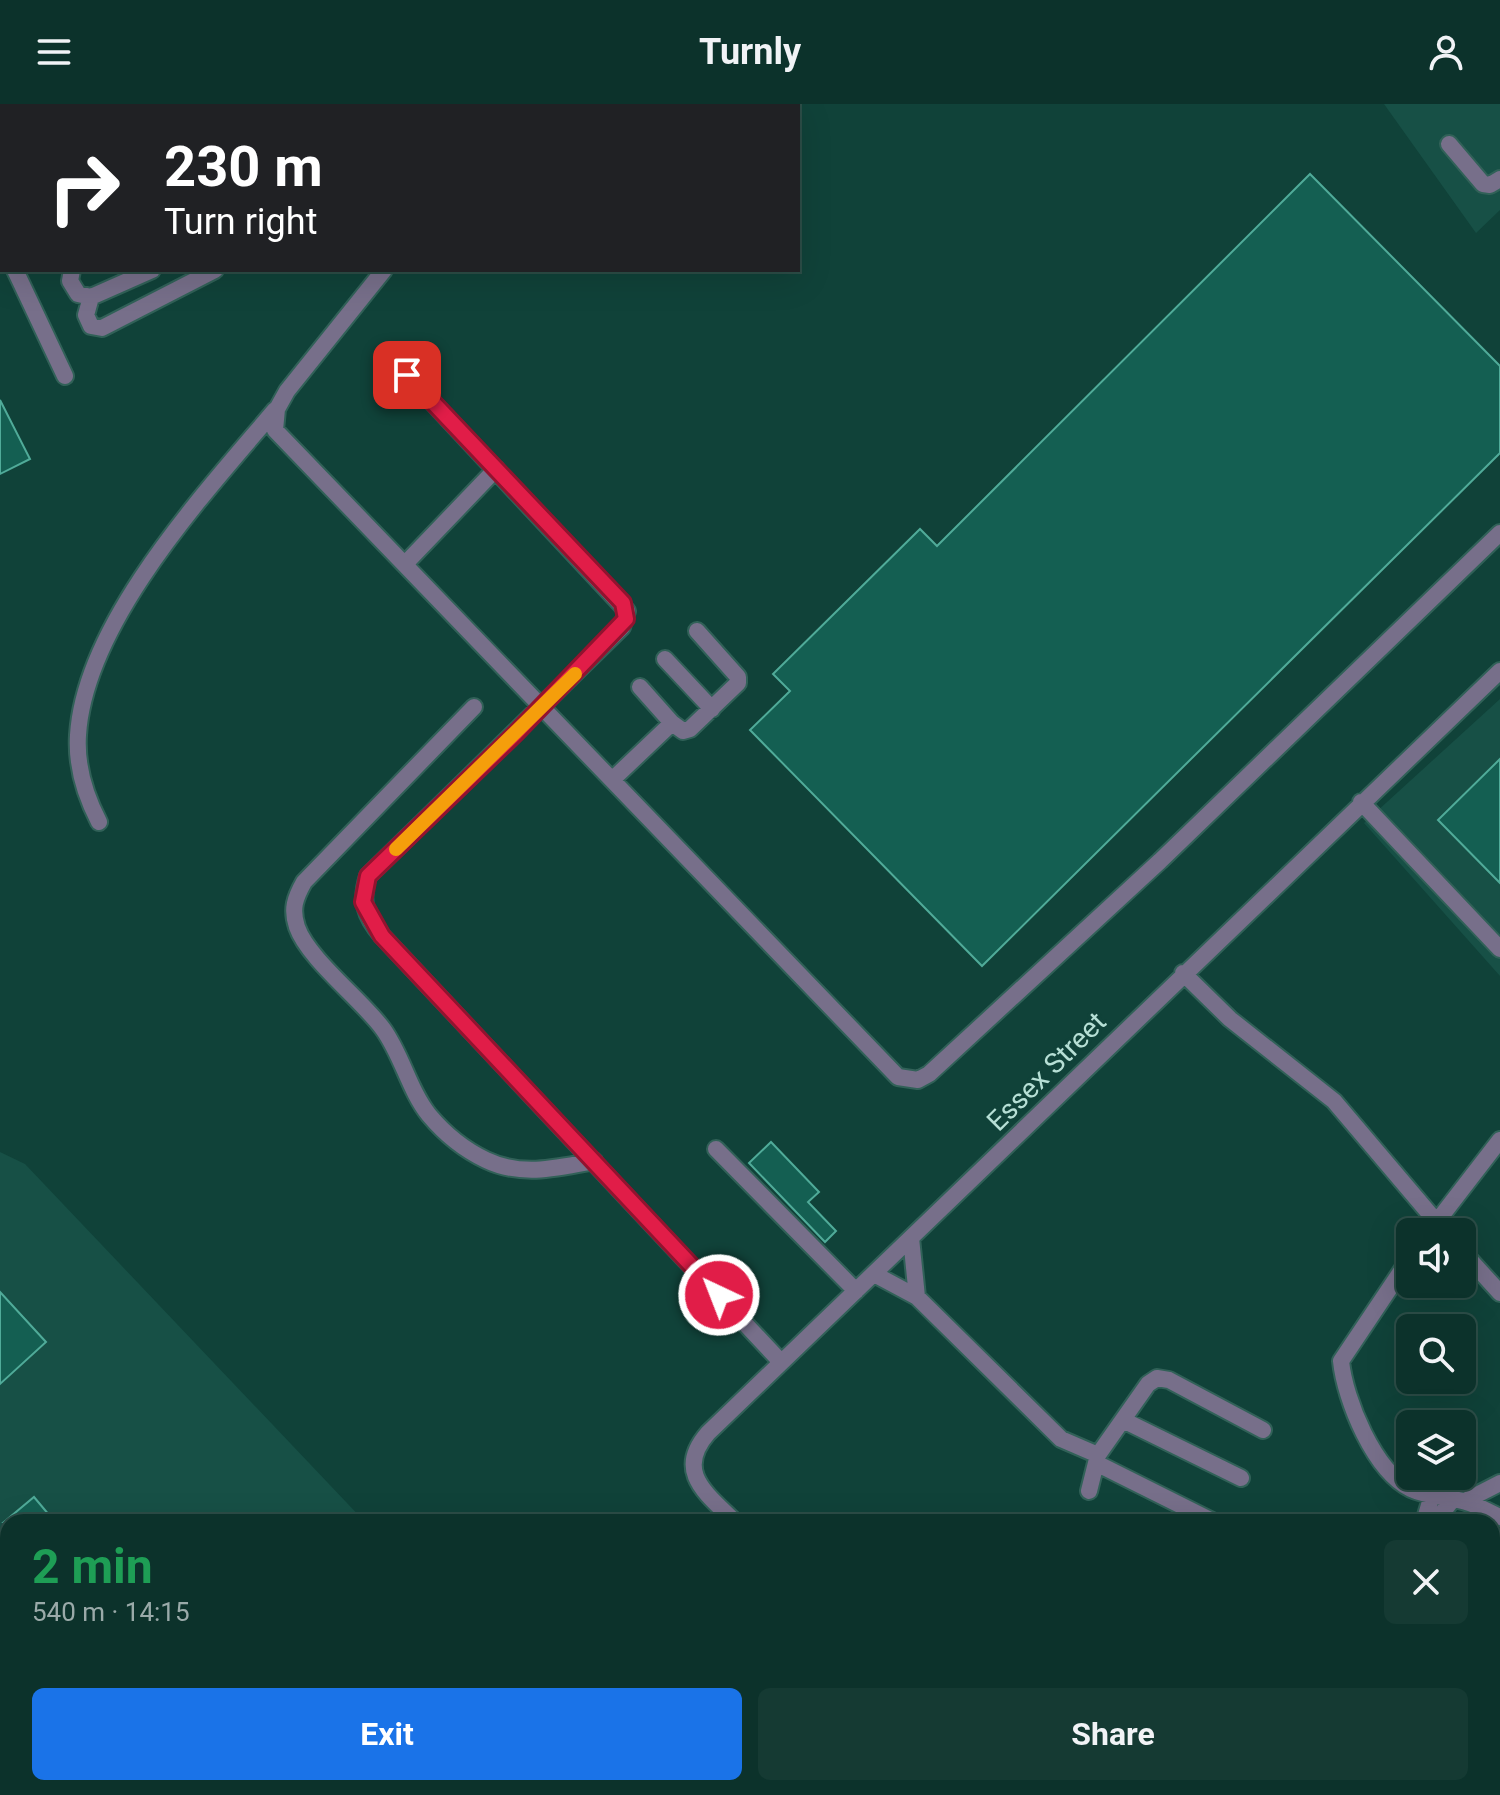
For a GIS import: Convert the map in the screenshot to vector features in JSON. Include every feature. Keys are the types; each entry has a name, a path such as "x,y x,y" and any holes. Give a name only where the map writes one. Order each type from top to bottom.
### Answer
{"street":[{"path":"1449,144 1483,184 1490,185 1500,179"},
{"path":"16,272 65,376"},
{"path":"72,272 70,281 78,294 91,297 147,272"},
{"path":"91,297 86,315 91,326 102,328 211,272"},
{"path":"99,822 84,793 78,734 104,643 118,616 196,505 277,409 287,391 382,272"},
{"path":"407,375 627,611 622,627 368,876 363,902 382,936 781,1362"},
{"path":"277,409 275,430 891,1072 918,1080 929,1074 1160,861 1500,533"},
{"path":"405,564 496,469"},
{"path":"640,687 672,723 686,731 712,709 738,683 738,677 697,631"},
{"path":"665,659 712,709"},
{"name":"Essex Street","path":"727,1514 699,1485 693,1470 694,1453 708,1433 1500,671"},
{"path":"474,707 304,882 295,898 293,912 298,931 347,992 383,1029 428,1114 453,1139 488,1161 522,1169 547,1171 594,1161"},
{"path":"612,780 672,723"},
{"path":"1361,802 1500,949"},
{"path":"1183,973 1230,1019 1334,1101 1428,1218"},
{"path":"1445,1218 1500,1140"},
{"path":"716,1149 856,1291"},
{"path":"911,1238 917,1297"},
{"path":"1476,1266 1500,1293"},
{"path":"874,1274 917,1297 1061,1439 1199,1514"},
{"path":"1396,1278 1347,1349 1342,1367 1367,1441 1405,1485 1432,1495 1459,1500 1493,1514"},
{"path":"1089,1491 1097,1459 1148,1384 1157,1378 1169,1380 1263,1430"},
{"path":"1123,1420 1241,1478"},
{"path":"1444,1514 1459,1500 1500,1483"},
{"path":"1426,1514 1432,1495"}],"shaded area":[{"path":"1384,104 1500,104 1500,210 1476,233"},
{"path":"1500,699 1500,976 1364,823"},
{"path":"0,1152 25,1164 357,1514 0,1514"}],"building":[{"path":"1310,174 1500,366 1500,453 982,966 750,730 790,691 773,674 920,529 937,546"},
{"path":"0,400 30,459 0,474"},
{"path":"1500,759 1500,883 1438,820"},
{"path":"771,1142 819,1192 808,1202 836,1231 825,1242 749,1163"},
{"path":"0,1292 46,1342 0,1384"},
{"path":"34,1497 48,1514 14,1514"}],"slow traffic":[{"path":"396,849 575,674"}],"route":[{"path":"407,375 623,603 627,611 622,627 368,876 363,890 367,914 382,936 719,1295"}]}
